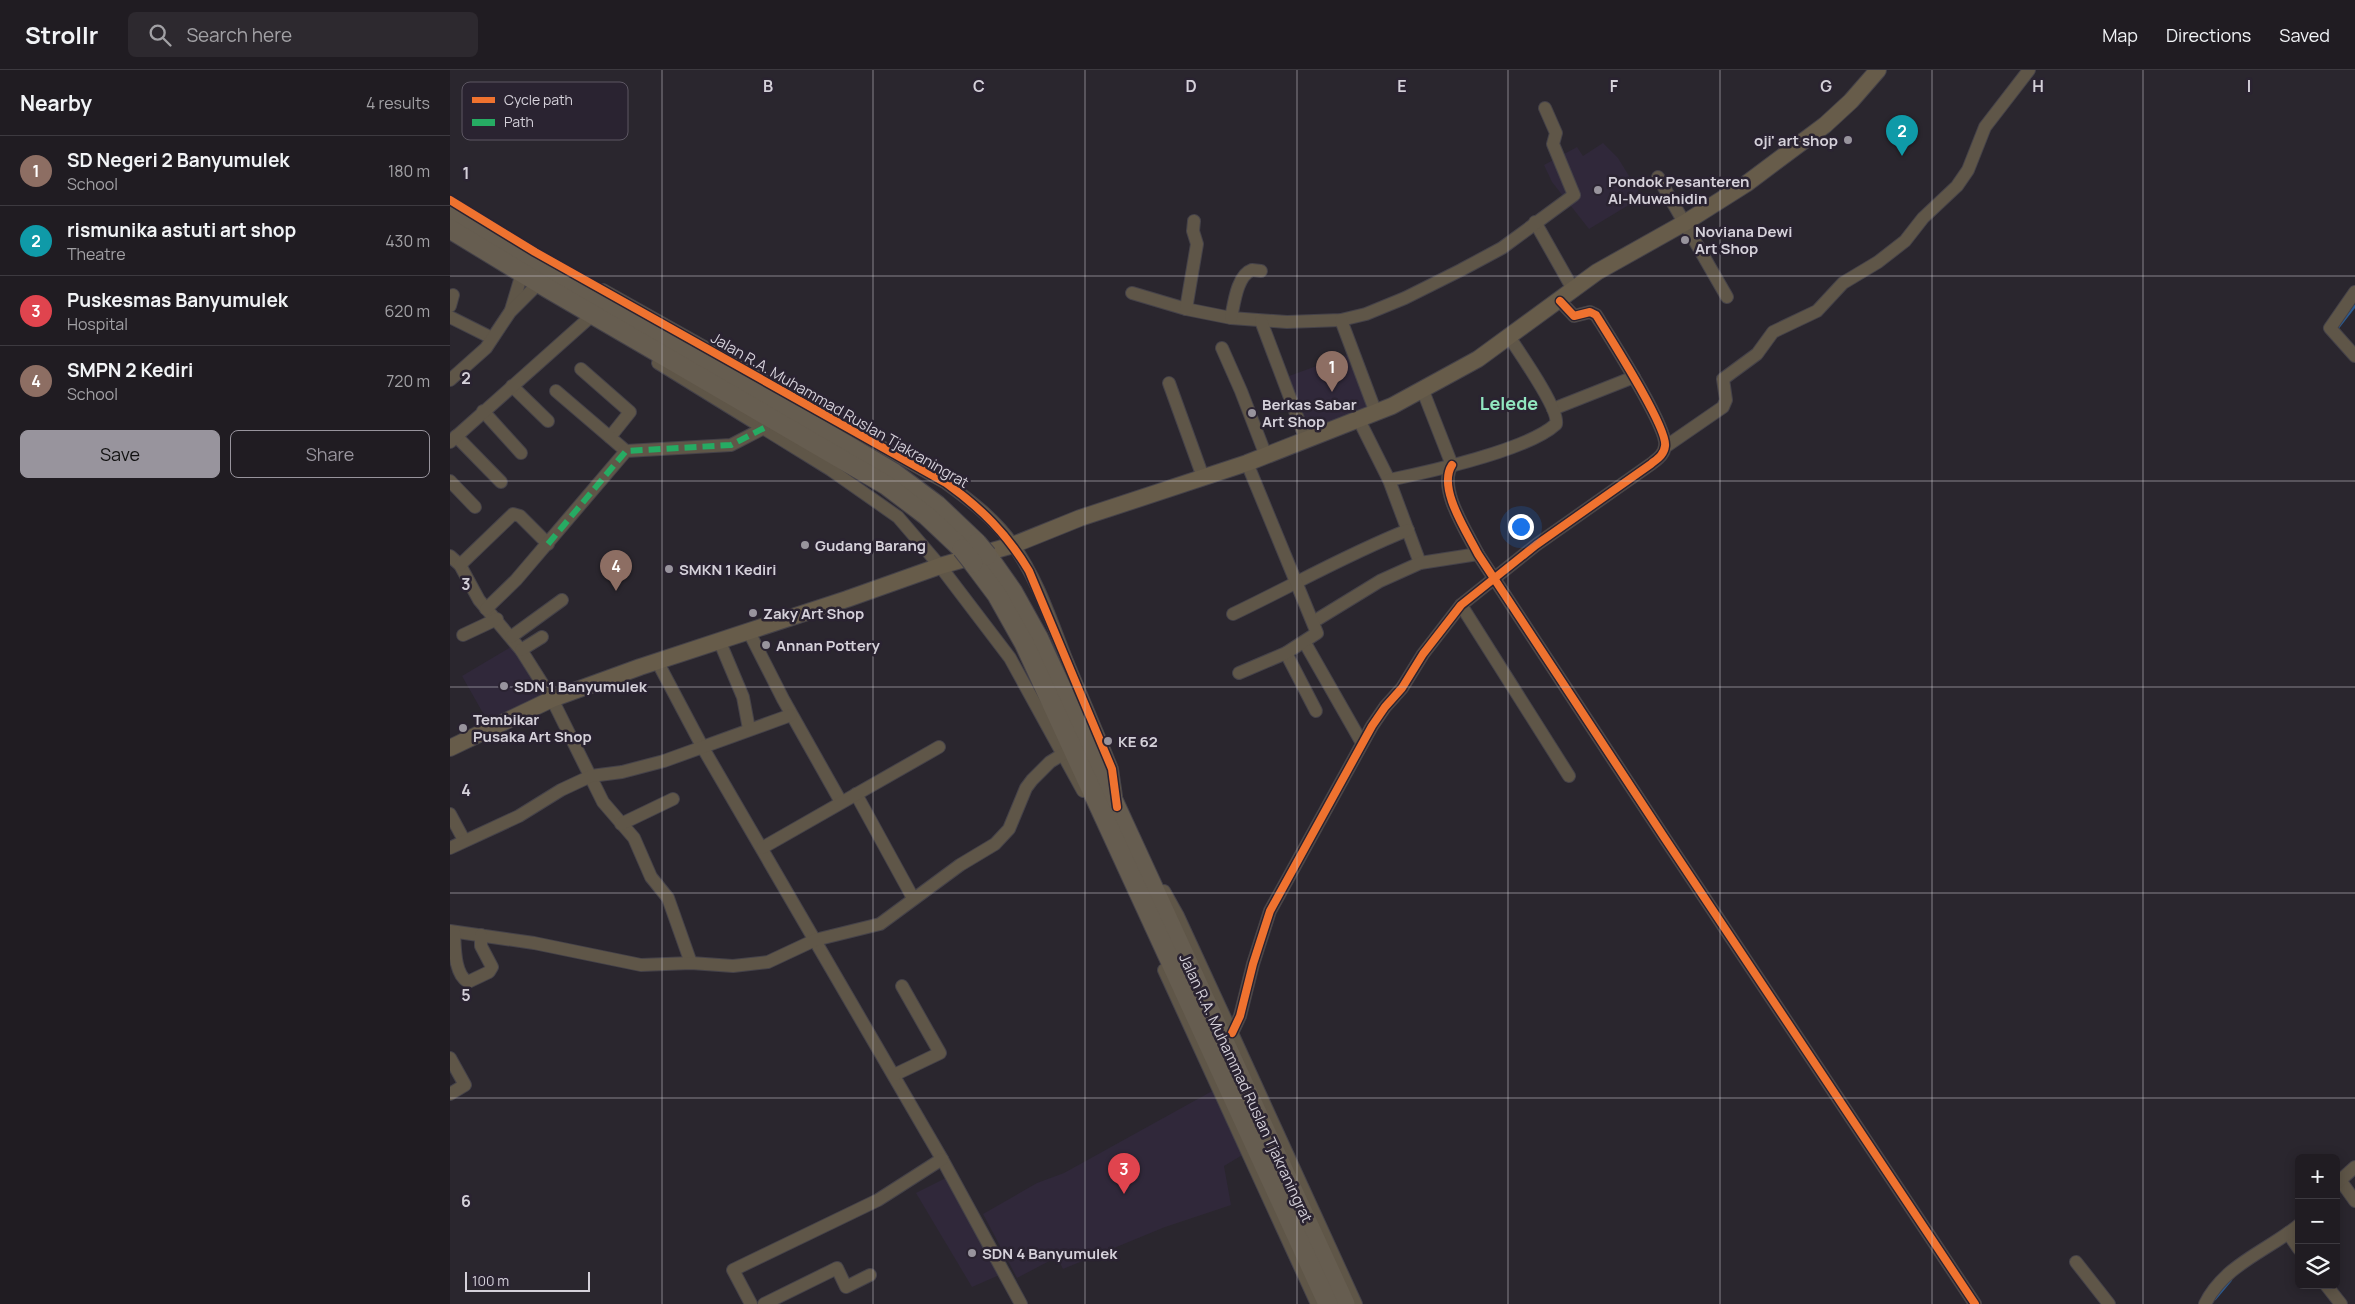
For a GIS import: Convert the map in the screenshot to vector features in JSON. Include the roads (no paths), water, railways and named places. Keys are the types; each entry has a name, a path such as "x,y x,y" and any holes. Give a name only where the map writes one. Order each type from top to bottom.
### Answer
{"highway":[{"name":"Jalan R.A. Muhammad Ruslan Tjakraningrat","path":"450,210 550,270 569,290 886,485 975,553 990,584 1017,630 1140,876 1328,1304"},
{"name":"Jalan R.A. Muhammad Ruslan Tjakraningrat","path":"450,229 535,286 569,290"},
{"path":"536,252 550,270"},
{"path":"569,290 603,290"},
{"path":"569,290 586,318"},
{"name":"Jalan R.A. Muhammad Ruslan Tjakraningrat","path":"1140,876 1164,912 1345,1304"}],"main road":[{"path":"1821,122 1865,70"},
{"path":"450,748 552,699 748,630 940,566 1013,544 1080,518 1266,456 1376,413 1423,391 1510,338 1611,263 1686,222 1746,184 1768,158 1850,101 1878,70"}],"street":[{"path":"1665,447 1722,407 1726,400 1723,379 1757,354 1773,332 1817,311 1843,283 1878,262 1905,241 1922,218 1956,186 1968,170 1985,127 2029,70"},
{"path":"1132,292 1186,309 1231,318 1261,321 1313,322 1342,320 1366,314 1405,298 1502,248 1574,193 1553,144 1556,133 1545,108"},
{"path":"1658,177 1686,222 1727,298"},
{"name":"Jalan R.A. Muhammad Ruslan Tjakraningrat","path":"450,200 536,252 946,483 977,506 1013,544 1029,571 1049,614 1112,769 1110,813"},
{"path":"1186,309 1197,244 1192,231 1194,221"},
{"path":"1535,222 1574,291"},
{"name":"Jalan R.A. Muhammad Ruslan Tjakraningrat","path":"450,239 535,286 764,428 887,508 907,527 940,566 1010,658 1084,793 1110,813"},
{"path":"1231,318 1236,294 1245,275 1252,270 1260,271"},
{"path":"450,380 481,353 510,312 535,286"},
{"path":"2355,292 2333,321 2332,331 2355,356"},
{"path":"1232,1033 1240,1016 1253,964 1270,911 1362,743 1381,712 1402,688 1423,654 1461,605 1496,579 1536,545 1651,464 1662,454 1665,447 1664,436 1634,377 1594,313 1574,316 1560,301"},
{"path":"450,317 492,338"},
{"path":"501,482 453,439 586,318"},
{"path":"1342,320 1376,413"},
{"path":"1261,321 1306,440"},
{"path":"1389,480 1452,465 1527,441 1557,422 1553,409 1510,338"},
{"path":"1222,348 1266,456"},
{"path":"581,369 630,412 610,437"},
{"path":"1553,409 1634,377"},
{"path":"1169,383 1203,477"},
{"path":"512,386 548,421"},
{"path":"556,391 626,451 731,445 764,428"},
{"path":"1423,391 1452,465"},
{"path":"483,411 521,453"},
{"path":"1359,420 1389,480 1420,563"},
{"path":"486,608 516,580 626,451"},
{"path":"1239,673 1286,653 1305,643 1316,633 1247,462"},
{"path":"1452,465 1448,472 1448,488 1458,516 1478,554 1664,838 1975,1304"},
{"path":"450,481 475,507"},
{"path":"460,565 513,514 520,516 548,544"},
{"path":"1233,614 1297,584 1362,548 1408,530"},
{"path":"1312,622 1380,581 1420,563 1478,554"},
{"path":"450,556 460,565 476,595 521,650 552,699 606,806 634,838 652,877 668,898 691,963"},
{"path":"511,637 562,600"},
{"path":"1461,605 1569,776"},
{"path":"462,635 497,619"},
{"path":"748,630 791,714 841,802"},
{"path":"521,650 542,637"},
{"path":"720,640 743,697 749,729"},
{"path":"1305,643 1362,743"},
{"path":"1286,653 1316,711"},
{"path":"657,661 703,748 894,1075 1021,1304"},
{"path":"450,848 519,816 561,790 590,776 622,772 703,748 791,714"},
{"path":"762,848 939,747"},
{"path":"481,934 483,949 492,967 489,972 468,982 462,976 458,966 452,932 481,934 641,965 691,963 733,966 751,965 779,958 815,940 850,930 876,926 960,865 995,844 1009,829 1026,788 1032,780 1050,762 1063,754"},
{"path":"856,794 913,898"},
{"path":"621,824 673,799"},
{"path":"450,814 464,840"},
{"name":"Jalan R.A. Muhammad Ruslan Tjakraningrat","path":"1140,876 1165,893 1178,916 1356,1304"},
{"name":"Jalan R.A. Muhammad Ruslan Tjakraningrat","path":"1140,876 1138,912 1317,1304"},
{"path":"894,1075 940,1053 902,986"},
{"path":"450,1058 465,1085 450,1094"},
{"path":"751,1304 733,1270 878,1200 942,1159"},
{"path":"2355,1167 2341,1184 2355,1201"},
{"path":"2205,1304 2220,1282 2264,1246 2292,1239"},
{"path":"2076,1262 2110,1304"},
{"path":"764,1304 836,1268 846,1287 870,1275"},
{"path":"2329,1289 2341,1304"}],"waterway":[{"path":"2337,329 2355,306"},
{"path":"2215,1299 2231,1280"}],"place":[{"name":"oji' art shop","path":"1848,140"},
{"name":"rismunika astuti art shop","path":"1902,156"},
{"name":"Pondok Pesanteren Al-Muwahidin","path":"1598,190"},
{"name":"Noviana Dewi Art Shop","path":"1685,240"},
{"name":"SD Negeri 2 Banyumulek","path":"1332,392"},
{"name":"Berkas Sabar Art Shop","path":"1252,413"},
{"name":"Gudang Barang","path":"805,545"},
{"name":"SMKN 1 Kediri","path":"669,569"},
{"name":"SMPN 2 Kediri","path":"616,591"},
{"name":"Zaky Art Shop","path":"753,613"},
{"name":"Annan Pottery","path":"766,645"},
{"name":"SDN 1 Banyumulek","path":"504,686"},
{"name":"Tembikar Pusaka Art Shop","path":"463,728"},
{"name":"KE 62","path":"1108,741"},
{"name":"Puskesmas Banyumulek","path":"1124,1194"},
{"name":"SDN 4 Banyumulek","path":"972,1253"}],"district":[{"name":"Lelede","path":"1509,403"}]}
